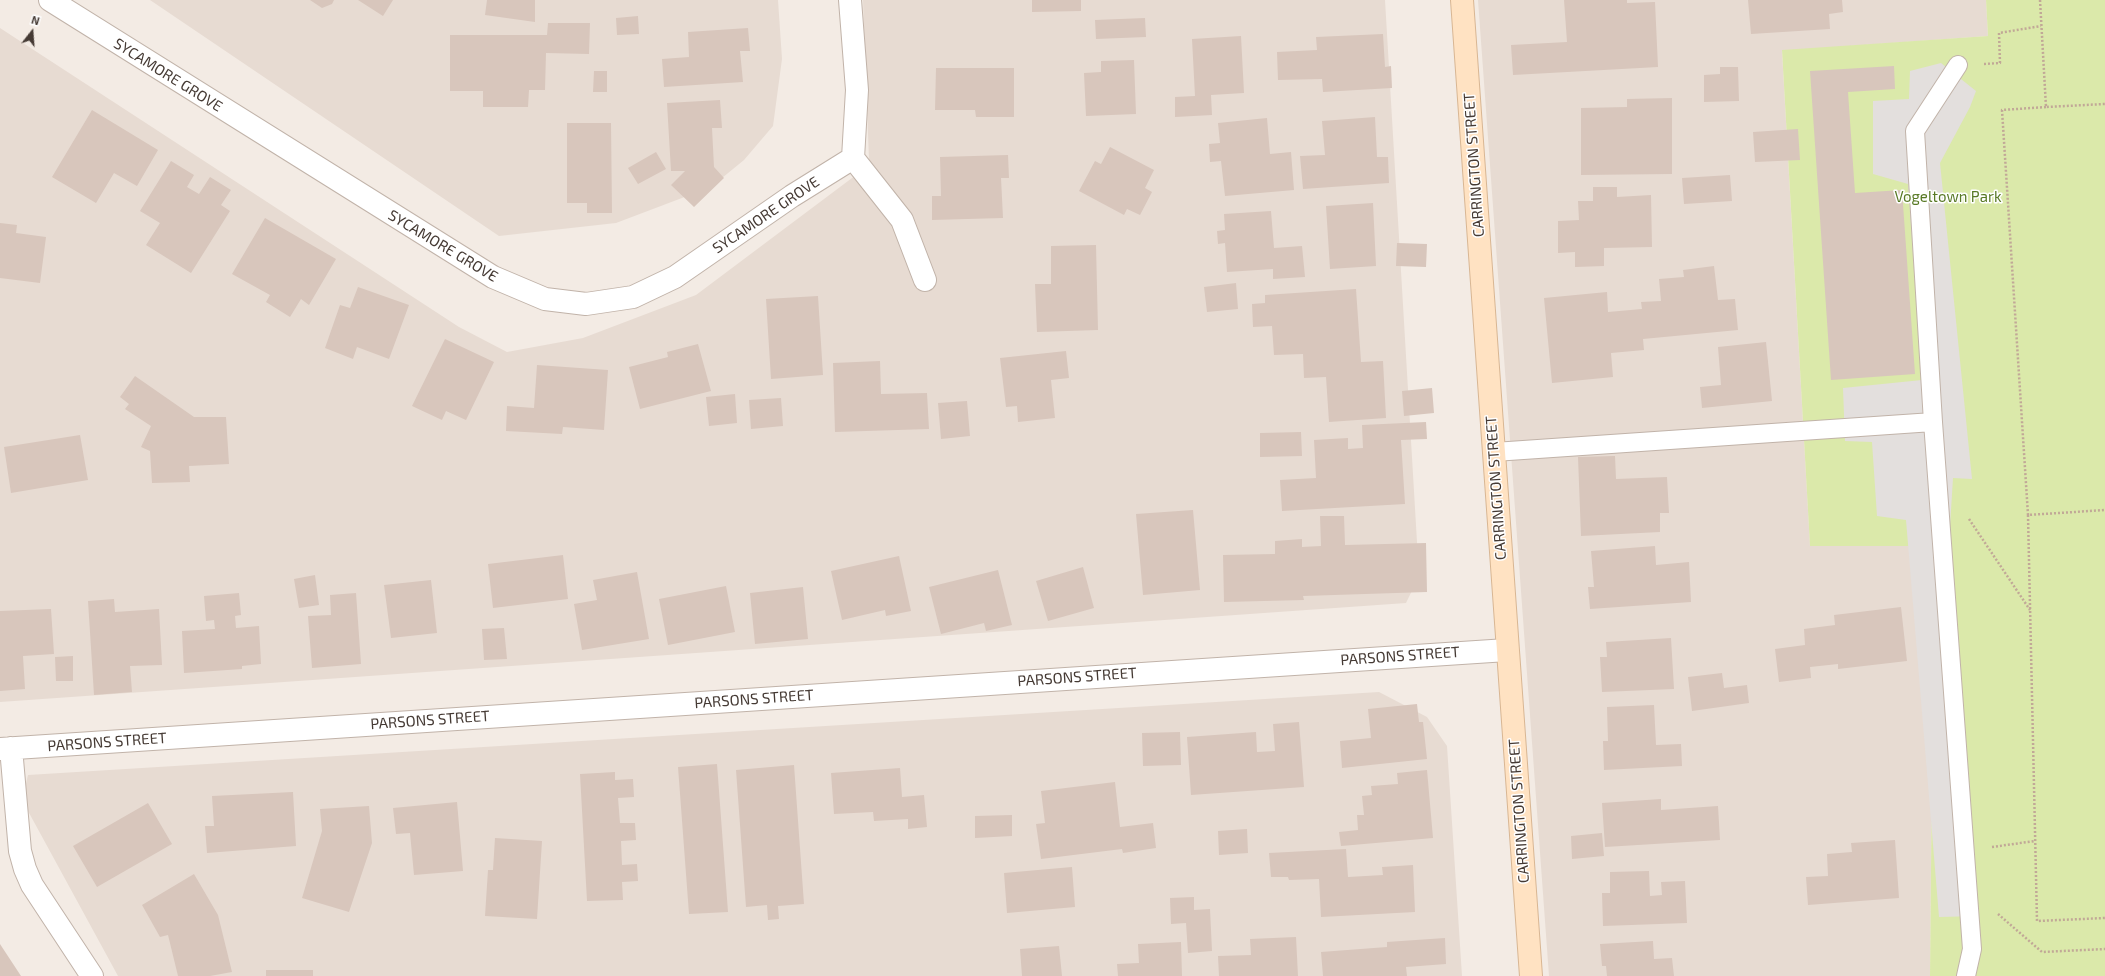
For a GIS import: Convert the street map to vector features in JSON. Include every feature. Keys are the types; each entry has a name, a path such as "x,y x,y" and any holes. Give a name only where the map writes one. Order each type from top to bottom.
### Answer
{"main road":[{"name":"CARRINGTON STREET","path":"1462,0 1531,976"}],"street":[{"name":"SYCAMORE GROVE","path":"50,0 486,273 545,299 586,304 633,297 675,277 792,196 853,158"},
{"path":"850,0 857,90 853,158 902,220 925,280"},
{"name":"PARSONS STREET","path":"5,749 1507,650"},
{"path":"5,749 20,851 25,869 32,886 92,976"}],"lane":[{"path":"1958,65 1915,131 1933,422 1972,949 1966,976"},
{"path":"1494,452 1933,422"}],"path":[{"path":"2040,0 2046,107"},
{"path":"1958,65 2000,63 1999,33 2041,26"},
{"path":"2105,104 2002,110 2028,515 2037,922 2105,918"},
{"path":"2028,515 2105,510"},
{"path":"1966,514 2030,610"},
{"path":"1964,851 2035,841"},
{"path":"1967,882 1997,914 2042,952 2105,949"}],"shaded area":[{"path":"150,0 778,0 782,59 773,126 744,160 711,187 616,223 499,236"},
{"path":"863,0 1385,0 1419,576 1406,603 0,702 0,28 459,327 507,352 583,338 696,295 864,169 869,160"},
{"path":"1478,0 1986,0 1988,36 1782,51 1810,546 1934,546 1930,976 1549,976"},
{"path":"1941,63 1976,91 1970,107 1940,163 1972,479 1953,478 1950,526 1979,916 1939,917 1906,520 1877,516 1872,442 1845,441 1843,388 1922,380 1908,184 1873,174 1873,101 1909,99 1910,71"},
{"path":"1379,692 1427,717 1447,746 1462,976 118,976 22,800 28,775"}],"green space":[{"name":"Vogeltown Park","path":"1986,0 2105,0 2105,976 1930,976 1934,546 1810,546 1782,50 1988,36"}],"building":[{"path":"310,0 334,0 332,4 322,8"},
{"path":"358,0 393,0 383,16"},
{"path":"487,0 535,0 535,22 485,15"},
{"path":"1032,0 1081,0 1081,11 1032,12"},
{"path":"1564,0 1627,0 1627,3 1655,2 1658,67 1513,75 1511,45 1567,42"},
{"path":"1748,0 1842,0 1843,12 1829,14 1830,29 1751,34"},
{"path":"638,16 639,34 617,35 616,18"},
{"path":"1145,18 1146,37 1096,39 1095,20"},
{"path":"548,23 590,23 589,54 546,53 545,90 529,90 528,107 483,107 483,91 450,91 450,35 547,35"},
{"path":"748,28 750,51 740,51 743,82 664,87 662,59 689,57 688,32"},
{"path":"1383,34 1385,67 1391,66 1392,88 1323,92 1322,79 1278,80 1277,52 1317,50 1316,37"},
{"path":"1241,36 1244,93 1211,95 1212,115 1175,117 1175,97 1195,96 1192,39"},
{"path":"1134,60 1136,114 1086,116 1084,73 1101,72 1101,61"},
{"path":"1894,66 1895,89 1848,92 1855,193 1902,190 1915,374 1831,380 1810,71"},
{"path":"1720,67 1738,67 1739,101 1704,102 1704,75 1720,74"},
{"path":"936,68 1014,68 1014,117 976,117 975,110 935,110"},
{"path":"594,71 607,71 607,92 593,92"},
{"path":"1672,98 1672,174 1581,175 1581,108 1627,107 1627,99"},
{"path":"720,100 722,128 712,128 714,167 724,178 694,207 671,185 685,171 671,171 667,103"},
{"path":"92,110 158,150 137,186 114,173 96,203 52,177"},
{"path":"1375,117 1377,157 1388,157 1389,183 1303,189 1300,156 1325,155 1322,121"},
{"path":"1267,118 1270,154 1291,152 1294,190 1225,196 1221,161 1210,162 1209,144 1220,143 1218,123"},
{"path":"567,123 611,123 612,213 587,213 587,203 567,203"},
{"path":"1798,129 1800,160 1755,162 1753,132"},
{"path":"1110,147 1154,170 1145,188 1152,192 1140,215 1127,209 1124,215 1079,191 1095,161 1101,164"},
{"path":"656,152 666,169 638,184 628,168"},
{"path":"1008,155 1009,178 1001,178 1003,218 932,220 932,196 941,196 940,157"},
{"path":"171,161 194,175 187,187 199,194 210,177 231,190 221,205 230,211 191,273 146,245 160,223 140,211"},
{"path":"1730,175 1732,201 1684,204 1682,178"},
{"path":"1593,187 1617,187 1617,197 1651,195 1652,247 1604,248 1604,266 1575,267 1575,252 1558,253 1558,221 1579,220 1578,201 1593,201"},
{"path":"1373,203 1376,266 1330,269 1326,206"},
{"path":"1271,211 1274,248 1302,246 1305,277 1273,279 1273,269 1227,272 1225,243 1218,244 1217,231 1225,230 1224,214"},
{"path":"265,218 336,259 309,305 301,299 290,317 266,302 270,295 232,274"},
{"path":"0,223 17,225 16,233 46,237 40,283 0,278"},
{"path":"1397,243 1427,244 1426,267 1396,266"},
{"path":"1096,245 1098,330 1037,332 1035,284 1051,284 1051,246"},
{"path":"1714,266 1718,300 1735,299 1738,330 1643,339 1644,350 1611,353 1613,377 1552,383 1544,298 1607,292 1608,312 1642,309 1641,302 1661,301 1659,279 1684,277 1683,270"},
{"path":"1236,283 1238,309 1207,312 1204,287"},
{"path":"358,287 409,305 389,359 357,347 353,359 325,348 340,305 350,308"},
{"path":"1356,289 1361,362 1383,361 1386,418 1329,422 1326,377 1304,378 1303,354 1274,355 1272,326 1253,327 1252,304 1265,303 1265,295"},
{"path":"818,296 823,375 771,379 766,299"},
{"path":"445,339 494,362 466,420 446,411 442,420 412,406"},
{"path":"1766,342 1772,401 1702,408 1700,387 1721,385 1718,347"},
{"path":"698,344 711,391 640,409 629,367 668,357 667,352"},
{"path":"1066,351 1069,378 1051,380 1055,418 1018,422 1017,406 1006,407 1000,358"},
{"path":"880,361 881,394 927,393 929,429 835,432 833,363"},
{"path":"537,365 608,370 604,430 563,427 562,434 506,431 507,406 534,408"},
{"path":"135,376 194,417 226,417 229,464 189,466 190,482 152,483 150,451 141,447 151,426 125,409 129,404 120,397"},
{"path":"1432,388 1434,413 1404,416 1402,391"},
{"path":"735,394 737,423 709,426 706,397"},
{"path":"781,398 783,426 751,429 749,400"},
{"path":"967,401 970,436 941,439 938,403"},
{"path":"1426,422 1427,439 1401,440 1405,504 1282,511 1280,480 1316,478 1314,440 1348,438 1348,449 1363,448 1362,425"},
{"path":"1301,432 1302,456 1260,457 1260,433"},
{"path":"80,435 88,480 11,493 4,447"},
{"path":"1615,456 1616,479 1667,477 1669,513 1660,513 1660,532 1581,536 1578,457"},
{"path":"1193,510 1200,590 1143,595 1136,514"},
{"path":"1320,516 1344,516 1345,545 1426,543 1427,592 1303,596 1304,600 1224,602 1223,555 1275,554 1275,541 1302,539 1302,547 1321,546"},
{"path":"1655,546 1656,565 1689,562 1691,602 1590,609 1588,587 1594,587 1591,551"},
{"path":"563,555 568,599 493,608 488,564"},
{"path":"899,556 911,611 886,616 885,610 842,620 831,571"},
{"path":"1083,567 1094,608 1048,621 1036,581"},
{"path":"998,570 1012,625 986,631 984,623 941,634 929,587"},
{"path":"637,572 649,639 582,650 574,604 597,600 593,580"},
{"path":"315,575 319,605 299,608 294,579"},
{"path":"431,580 437,633 391,638 384,585"},
{"path":"726,586 735,632 668,645 659,599"},
{"path":"803,587 808,639 755,644 750,593"},
{"path":"239,593 241,615 235,616 236,628 259,626 261,664 242,666 242,669 184,673 182,631 215,629 214,620 206,621 204,596"},
{"path":"356,593 361,664 312,668 308,616 331,615 330,595"},
{"path":"114,599 115,612 159,609 162,665 130,666 132,692 94,695 88,601"},
{"path":"1901,607 1907,661 1838,669 1838,664 1810,667 1811,678 1779,682 1775,649 1805,645 1804,629 1835,625 1834,615"},
{"path":"51,609 54,654 23,656 25,689 0,691 0,611"},
{"path":"504,628 507,659 484,660 482,629"},
{"path":"1671,638 1674,689 1602,692 1600,657 1607,657 1606,642"},
{"path":"73,656 73,681 56,681 55,657"},
{"path":"1722,673 1724,688 1747,685 1749,703 1692,711 1688,677"},
{"path":"1417,704 1419,722 1423,722 1427,759 1342,768 1340,741 1371,738 1368,709"},
{"path":"1654,705 1656,745 1681,744 1682,766 1604,770 1603,741 1608,741 1607,707"},
{"path":"1299,722 1304,787 1191,795 1187,737 1256,732 1257,752 1275,751 1273,724"},
{"path":"1180,732 1181,765 1143,766 1142,733"},
{"path":"717,764 728,912 689,914 678,767"},
{"path":"794,765 804,904 778,906 779,919 768,920 767,905 746,907 736,770"},
{"path":"900,768 902,797 924,795 927,827 908,829 908,819 874,821 873,812 834,814 831,773"},
{"path":"1427,770 1433,838 1341,846 1339,832 1358,830 1357,815 1364,815 1362,796 1372,795 1371,786 1398,784 1397,773"},
{"path":"615,772 615,780 633,779 634,797 618,798 620,823 635,823 636,840 621,841 622,865 637,864 638,881 622,882 623,900 587,901 580,774"},
{"path":"1115,782 1120,827 1153,823 1156,848 1123,853 1122,849 1041,859 1036,824 1045,823 1041,791"},
{"path":"293,792 296,846 207,853 205,826 214,826 212,796"},
{"path":"1661,799 1661,810 1718,806 1720,840 1605,847 1602,803"},
{"path":"457,802 463,871 414,875 410,833 396,834 393,808"},
{"path":"148,803 172,844 97,887 73,846"},
{"path":"369,806 372,843 349,912 302,898 322,831 320,809"},
{"path":"1012,815 1012,836 975,838 975,816"},
{"path":"1247,829 1248,853 1219,855 1218,831"},
{"path":"1602,833 1604,856 1572,859 1571,836"},
{"path":"495,838 542,841 537,919 485,916 488,870 493,870"},
{"path":"1895,840 1899,898 1808,905 1806,877 1828,876 1827,854 1852,852 1851,843"},
{"path":"1346,849 1348,877 1383,875 1382,867 1413,865 1415,912 1321,917 1319,879 1289,880 1288,877 1271,877 1269,853"},
{"path":"1072,867 1075,907 1007,913 1004,873"},
{"path":"1649,871 1650,896 1662,895 1661,882 1685,881 1687,923 1603,926 1602,893 1610,893 1610,872"},
{"path":"194,874 218,915 232,972 210,976 178,976 168,935 160,937 142,905"},
{"path":"1194,897 1194,910 1210,909 1212,951 1188,953 1186,923 1171,924 1170,898"},
{"path":"1296,937 1298,976 1219,976 1218,956 1251,955 1250,939"},
{"path":"1445,938 1446,964 1406,967 1407,976 1323,976 1321,952 1387,947 1387,942"},
{"path":"1653,941 1654,959 1672,958 1674,976 1607,976 1606,966 1602,966 1600,944"},
{"path":"1181,942 1182,976 1118,976 1117,964 1139,963 1138,944"},
{"path":"0,944 21,976 0,976"},
{"path":"1059,946 1062,976 1022,976 1020,949"},
{"path":"266,970 313,970 313,976 266,976"}]}
